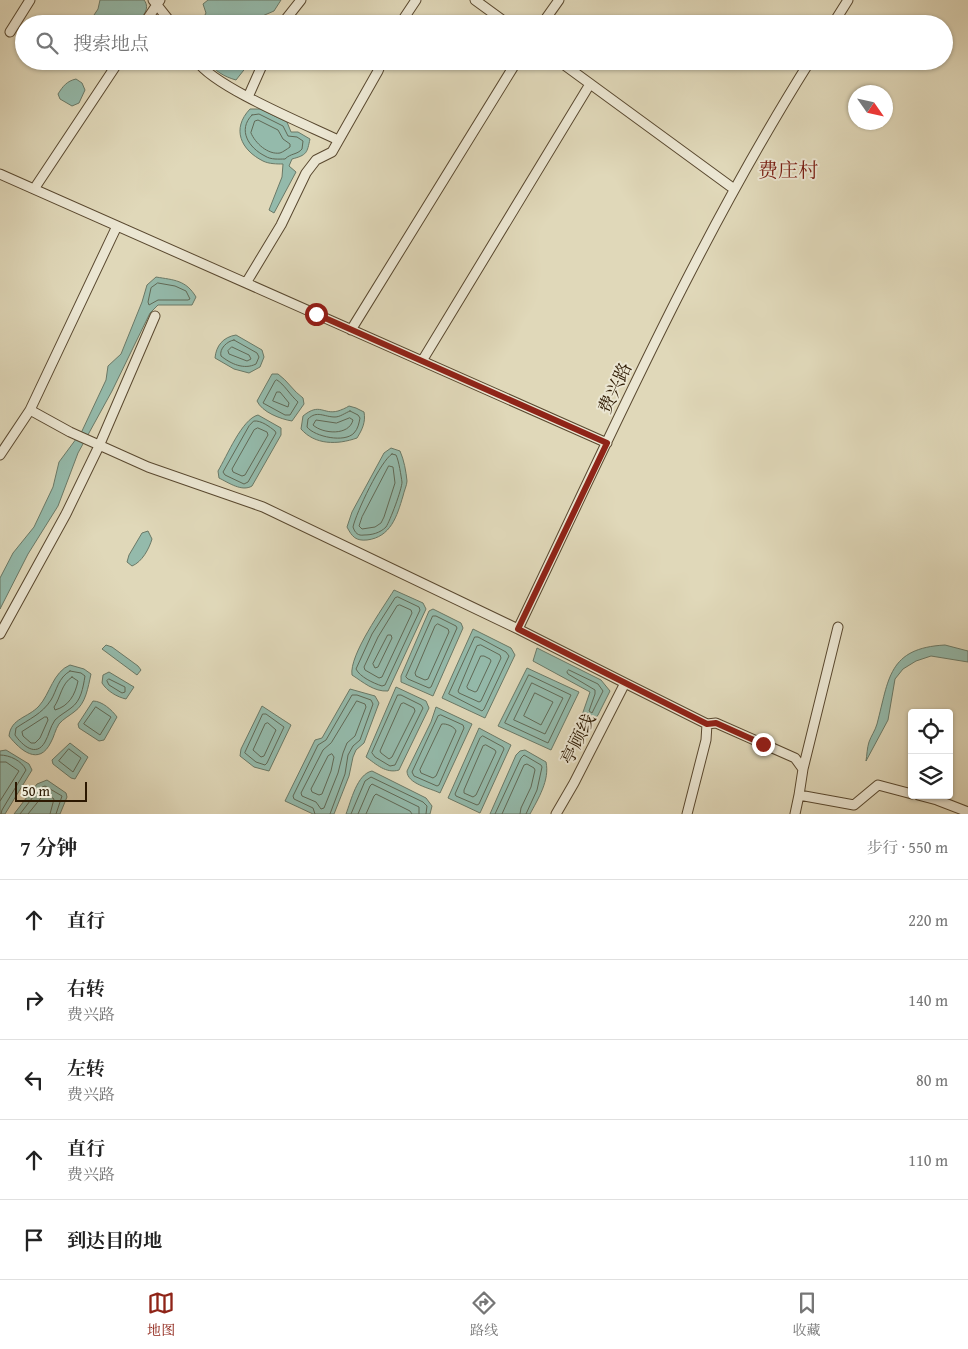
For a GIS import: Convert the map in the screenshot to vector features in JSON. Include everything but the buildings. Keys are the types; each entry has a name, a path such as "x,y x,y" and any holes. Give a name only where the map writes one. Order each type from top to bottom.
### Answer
{"street":[{"path":"21,15 30,0"},
{"path":"289,15 301,0"},
{"path":"406,15 416,0"},
{"path":"475,0 496,15"},
{"path":"548,15 559,0"},
{"path":"839,15 848,0"},
{"path":"149,15 157,1 166,15"},
{"path":"10,32 15,24"},
{"path":"34,189 113,70"},
{"path":"205,70 211,76 248,97 338,140"},
{"path":"248,97 260,70"},
{"path":"246,283 281,225 306,173 316,160 332,152 378,70"},
{"path":"351,330 511,70"},
{"path":"571,70 734,189"},
{"name":"费兴路","path":"518,629 658,335 734,189 770,124 804,70"},
{"path":"422,361 590,84"},
{"path":"0,174 607,443"},
{"path":"0,455 30,410 116,226"},
{"path":"0,634 66,514 155,316"},
{"path":"30,410 70,432 148,467 262,508 518,629 707,724 716,723 795,758 803,769"},
{"path":"794,814 838,626"},
{"name":"亭顾线","path":"556,814 628,684"},
{"path":"687,814 706,740 707,724"},
{"path":"799,795 854,805 878,786 908,793"},
{"path":"933,799 968,812"}],"water":[{"path":"100,0 144,0 147,7 144,15 94,15"},
{"path":"208,0 281,0 274,11 265,15 205,15 203,4"},
{"path":"216,70 244,70 236,80"},
{"path":"76,79 82,83 85,90 79,103 72,106 60,99 58,94 66,84"},
{"path":"250,109 260,109 287,122 291,132 298,132 310,139 306,153 292,159 289,166 296,172 274,213 269,210 282,177 283,164 263,161 244,145 240,131 241,124"},
{"path":"156,277 184,284 196,297 192,305 158,305 150,313 112,391 78,453 58,506 28,554 0,609 0,578 13,553 34,527 53,487 59,462 82,431 106,380 108,366 121,354 147,285"},
{"path":"236,335 262,350 264,357 260,367 249,373 234,369 215,358 221,343 227,338"},
{"path":"272,374 278,374 303,398 304,404 292,421 272,414 259,405 257,401"},
{"path":"349,406 364,412 363,426 357,438 342,442 320,441 301,429 303,416 309,412 318,409 333,412"},
{"path":"258,415 281,428 281,435 252,486 244,488 219,478 218,471 246,423"},
{"path":"391,448 400,451 407,477 407,484 398,511 392,524 382,535 367,540 357,539 347,527 352,512 384,453"},
{"path":"148,531 152,539 149,547 145,555 132,566 127,562 129,555 142,533"},
{"path":"394,590 423,603 426,609 388,691 383,691 369,686 352,675 352,666 361,644"},
{"path":"433,609 461,623 463,628 433,696 401,682 401,676 429,611"},
{"path":"473,629 511,648 515,655 485,718 442,698"},
{"path":"106,645 112,647 138,666 141,670 137,675 102,649"},
{"path":"945,645 968,651 968,662 931,656 916,661 903,669 895,679 888,720 866,761 869,742 876,727 889,680 894,669 902,659 912,652 926,647"},
{"path":"537,648 601,680 610,691 593,721 581,718 590,692 533,661"},
{"path":"70,665 84,669 91,674 84,700 78,709 59,724 52,740 41,754 30,754 24,751 9,736 10,730 16,722 39,706 56,678 64,668"},
{"path":"527,668 579,692 551,750 498,726"},
{"path":"109,672 134,687 126,699 112,693 102,683 103,675"},
{"path":"396,687 426,701 429,708 399,770 390,771 381,768 366,757"},
{"path":"350,689 375,696 379,703 364,743 356,750 353,757 349,776 334,814 313,814 285,801 315,740 322,738"},
{"path":"93,701 106,706 117,717 104,740 99,741 79,728 78,724"},
{"path":"262,706 291,725 269,771 254,767 240,756 241,749"},
{"path":"436,707 472,724 440,793 415,782 408,775 407,771 431,722"},
{"path":"479,728 511,745 480,813 448,798"},
{"path":"70,743 88,757 75,779 53,764 52,760"},
{"path":"6,750 29,764 32,770 5,814 0,814 0,751"},
{"path":"525,750 546,762 547,769 545,782 530,814 490,814 516,755 520,751"},
{"path":"372,771 426,798 432,806 430,814 346,814 358,782 367,773"},
{"path":"47,780 66,793 67,797 60,814 14,814 37,784"}],"district":[{"name":"费庄村","path":"788,170"}],"route":[{"path":"316,314 607,443 518,629 707,724 716,723 763,744"}]}
